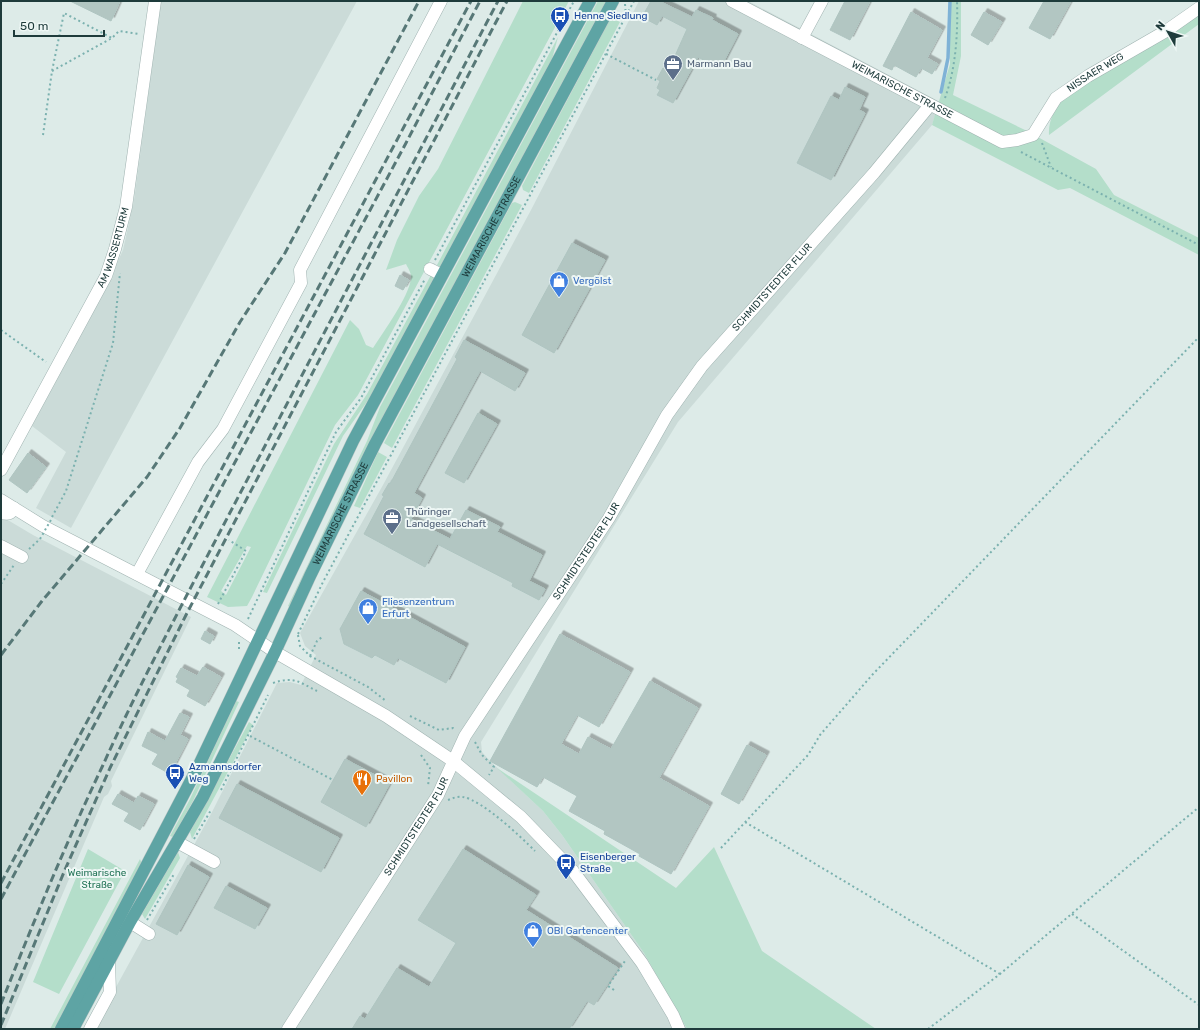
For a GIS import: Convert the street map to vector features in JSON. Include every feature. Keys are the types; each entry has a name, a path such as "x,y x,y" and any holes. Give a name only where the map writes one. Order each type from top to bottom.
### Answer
{"main road":[{"name":"WEIMARISCHE STRASSE","path":"61,1029 198,767 353,440 590,1"},
{"name":"WEIMARISCHE STRASSE","path":"73,1029 130,922 203,796 275,652 310,576 375,444 613,1"}],"street":[{"name":"AM WASSERTURM","path":"1,470 106,276 116,249 126,207 155,1"},
{"path":"137,574 198,462 223,429 301,283 300,270 441,1"},
{"name":"WEIMARISCHE STRASSE","path":"732,1 1002,142"},
{"path":"802,38 822,1"},
{"name":"NISSAER WEG","path":"1002,142 1017,140 1033,135 1056,98 1088,76 1166,31 1199,8"},
{"name":"SCHMIDTSTEDTER FLUR","path":"288,1029 438,795 465,736 609,518 667,415 702,366 935,108"},
{"path":"430,269 442,275"},
{"path":"1,500 43,526 243,630 275,652 380,712 431,745 453,762 521,818 573,872 642,963 673,1015 679,1029"},
{"path":"1,513 11,513 14,508"},
{"path":"1,546 22,557"},
{"path":"177,842 214,862"},
{"path":"130,922 145,932"},
{"path":"90,1029 110,992 108,962"}],"path":[{"path":"243,630 336,432 361,398 574,1"},
{"path":"624,1 626,17"},
{"path":"295,640 323,582 634,1"},
{"path":"935,108 951,82 958,27 957,1"},
{"path":"43,135 52,71 64,13 112,38"},
{"path":"52,71 112,38 119,31 150,35"},
{"path":"606,54 656,80"},
{"path":"1041,122 1042,146 1051,168"},
{"path":"1002,142 1199,245"},
{"path":"40,539 66,491 113,343 120,269"},
{"path":"1,330 56,369"},
{"path":"722,848 744,822 808,755 820,734 873,674 1199,337"},
{"path":"213,614 246,551 229,540"},
{"path":"298,634 300,646 310,656 368,687 388,703"},
{"path":"310,656 317,641 322,637"},
{"path":"218,796 250,736 277,677"},
{"path":"274,683 286,679 298,681 318,692"},
{"path":"405,713 422,723 439,730 453,728 476,742 482,755 494,767"},
{"path":"250,736 333,780"},
{"path":"419,753 430,768 428,788 447,800 463,797 474,801 499,819 538,854"},
{"path":"928,1029 1000,974 1199,807"},
{"path":"188,848 211,808"},
{"path":"744,822 1000,974"},
{"path":"145,932 176,869"},
{"path":"1072,914 1199,1005"},
{"path":"614,990 608,986 628,957"}],"shaded area":[{"path":"161,1 357,1 71,528 36,508 66,452 32,426 101,298 123,250 134,200"},
{"path":"639,1 748,1 940,102 932,125 678,422 481,742 482,752 543,811 562,835 644,953 687,1029 93,1029 211,814 277,683 290,682 301,685 316,655 305,646 300,633 383,485 531,210"},
{"path":"1,516 33,535 191,617 111,781 112,786 108,794 104,797 5,1029 1,1029"}],"green space":[{"path":"523,1 569,1 358,395 335,425 247,606 228,607 207,597 350,320 359,329 366,345 373,348 401,305 409,287 411,277 410,271 406,264 386,270 397,240 419,196 438,169","holes":["247,546 251,547 226,595 221,591"]},
{"path":"598,1 606,1 365,451 290,607 288,606 367,441 380,407"},
{"path":"950,1 961,1 961,56 953,95 1025,130 1096,169 1114,195 1199,238 1199,255 1070,188 1058,190 932,125 950,64"},
{"path":"1199,15 1199,24 1049,135 1051,119 1066,95"},
{"path":"614,19 620,22 529,193 523,190 522,186 609,21"},
{"path":"558,37 552,59 440,267 437,265"},
{"path":"515,202 522,205 392,448 384,443 512,203"},
{"path":"431,275 435,277 371,396 343,436 267,593 263,592 334,444 367,394"},
{"path":"378,452 387,457 360,508 354,506"},
{"path":"236,701 239,702 193,801 173,837 170,836 190,799"},
{"path":"249,722 253,725 192,839 190,832"},
{"path":"497,768 676,888 714,847 762,951 876,1029 687,1029 644,953 562,835 543,811"},
{"name":"Weimarische Straße","path":"88,849 125,871 59,994 33,982"},
{"path":"178,852 180,858 145,919 142,914"},
{"path":"140,859 142,864 54,1029 50,1029"}],"building":[{"path":"70,1 120,1 111,21"},
{"path":"651,1 659,1 692,17 696,10 713,18 712,20 738,34 720,69 698,57 673,103 657,95 660,90 657,88 660,81 657,79 663,68 666,69 668,66 670,67 687,29 662,16 657,25 642,17"},
{"path":"845,1 870,1 850,40 830,30"},
{"path":"1044,1 1071,1 1050,39 1029,28"},
{"path":"911,12 942,30 927,58 938,64 932,74 921,68 916,77 894,65 892,70 883,66"},
{"path":"984,12 1002,22 988,45 971,35"},
{"path":"845,87 865,97 859,110 865,113 831,180 797,163 831,96 839,100"},
{"path":"572,243 605,260 554,353 522,335"},
{"path":"400,275 409,280 403,290 395,286"},
{"path":"464,340 525,373 515,391 480,371 414,493 422,498 411,519 450,539 466,510 500,527 497,532 542,555 529,581 545,589 539,600 512,586 513,583 437,544 425,567 364,534 384,496 382,495 389,483 390,484 457,359 455,357"},
{"path":"478,413 497,424 464,483 445,473"},
{"path":"28,453 46,467 27,493 9,480"},
{"path":"361,591 465,647 446,683 398,658 394,665 375,655 372,658 344,644 340,629"},
{"path":"205,631 214,636 210,644 201,639"},
{"path":"560,634 630,672 599,727 577,715 561,744 579,754 588,737 611,749 650,681 698,708 659,778 709,806 671,874 639,856 640,854 604,834 605,831 569,811 577,796 543,777 537,787 490,761"},
{"path":"203,667 221,677 205,706 187,696 190,690 176,682 178,678 176,677 181,668 197,676"},
{"path":"180,713 189,717 180,735 188,739 170,774 152,764 158,754 142,746 148,732 165,741"},
{"path":"747,745 766,755 739,804 721,794"},
{"path":"345,759 390,783 366,827 321,802"},
{"path":"237,784 339,838 321,872 219,818"},
{"path":"118,794 134,803 138,796 154,804 140,830 124,821 129,813 112,804"},
{"path":"463,849 536,895 526,910 618,968 594,1005 587,1001 569,1029 352,1029 360,1016 365,1019 397,968 429,987 456,943 418,920"},
{"path":"188,865 209,877 177,935 156,924"},
{"path":"226,886 267,908 255,929 214,908"}],"waterway":[{"path":"941,92 948,58 950,1"}],"railway":[{"path":"1,655 42,601 147,477 180,428 240,322 285,253 419,1"},
{"path":"1,883 471,1"},
{"path":"1,899 406,143 480,1"},
{"path":"1,1004 76,824 145,676 498,1"},
{"path":"1,1025 64,872 110,768 187,613 507,1"}],"place":[{"name":"Henne Siedlung","path":"560,33"},
{"name":"Marmann Bau","path":"673,81"},
{"name":"Vergölst","path":"559,298"},
{"name":"Thüringer Landgesellschaft","path":"392,535"},
{"name":"Fliesenzentrum Erfurt","path":"368,625"},
{"name":"Azmannsdorfer Weg","path":"175,790"},
{"name":"Pavillon","path":"362,796"},
{"name":"Eisenberger Straße","path":"566,880"},
{"name":"OBI Gartencenter","path":"533,948"}]}
